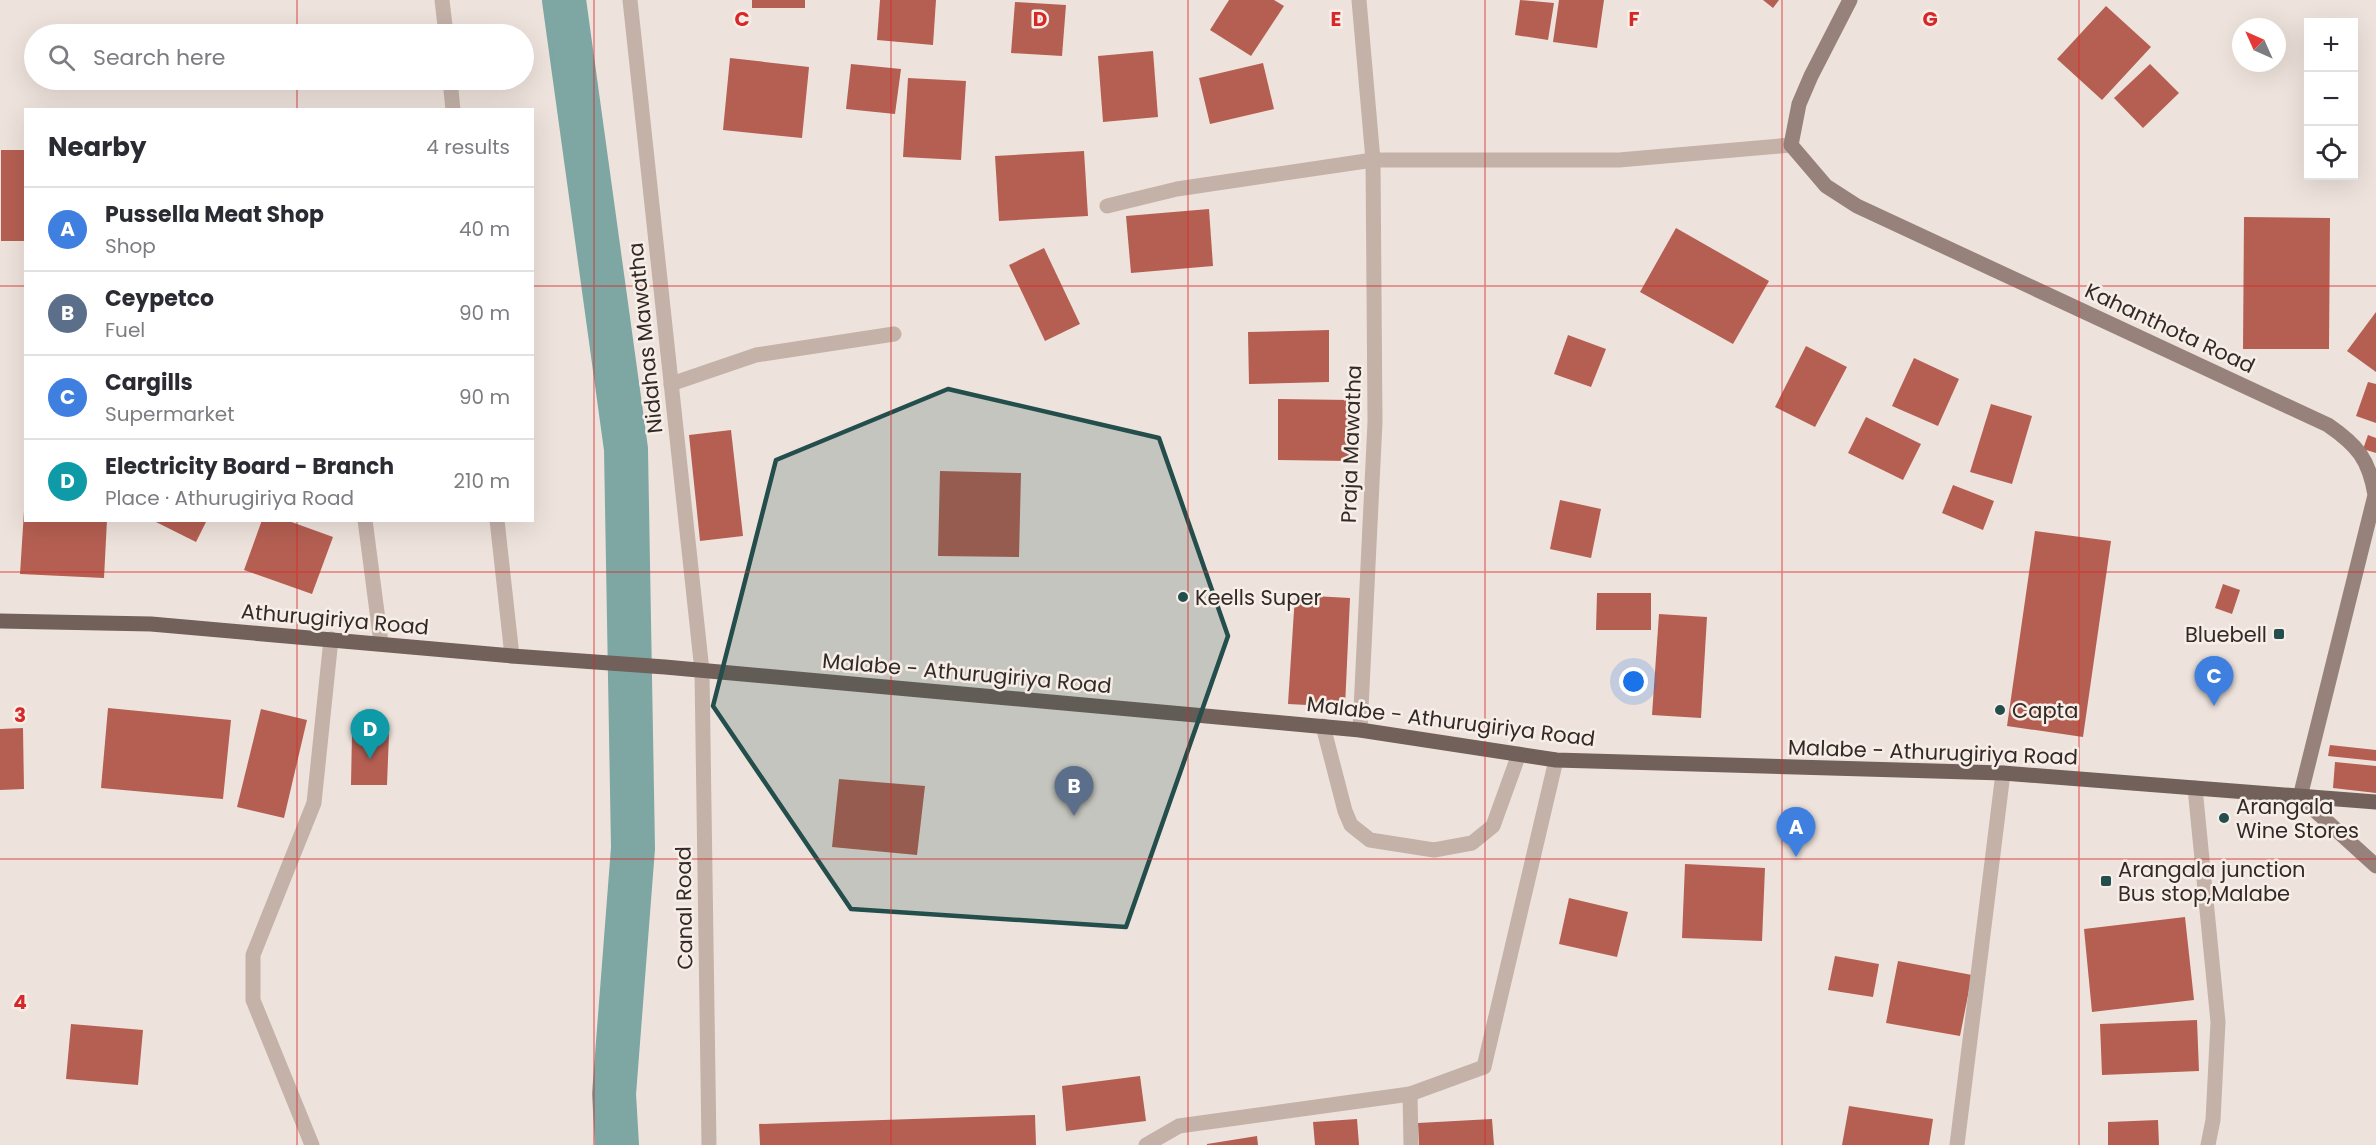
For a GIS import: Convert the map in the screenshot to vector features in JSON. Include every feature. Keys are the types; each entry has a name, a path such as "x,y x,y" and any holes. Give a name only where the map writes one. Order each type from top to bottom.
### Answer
{"main road":[{"path":"1791,146 1799,104 1810,76 1850,0"},
{"name":"Kahanthota Road","path":"1791,146 1826,186 1857,206 2328,425 2348,438 2363,456 2372,474 2375,495 2300,797"},
{"name":"Athurugiriya Road","path":"0,621 151,624 665,667"},
{"name":"Malabe - Athurugiriya Road","path":"665,667 1323,726 1556,760 2003,773 2376,802"},
{"path":"2300,797 2376,866"}],"street":[{"path":"442,0 445,24"},
{"name":"Nidahas Mawatha","path":"630,0 702,671"},
{"name":"Praja Mawatha","path":"1359,0 1372,160 1375,422 1360,730"},
{"path":"451,90 453,108"},
{"path":"1107,206 1177,189 1372,160 1618,160 1791,146"},
{"path":"671,384 756,354 894,334"},
{"path":"365,522 381,643"},
{"path":"497,522 512,656"},
{"path":"312,1145 253,1000 253,956 314,802 331,639"},
{"name":"Canal Road","path":"702,671 709,1145"},
{"path":"1323,726 1345,811 1351,825 1370,840 1434,850 1472,843 1493,826 1519,754"},
{"path":"1146,1145 1179,1126 1410,1094 1484,1067 1556,760"},
{"path":"1957,1145 2003,773"},
{"path":"2195,788 2218,1022 2213,1120 2208,1145"},
{"path":"1410,1094 1411,1145"}],"highlighted area":[{"path":"948,389 1159,438 1228,636 1126,927 851,909 713,706 776,460"}],"building":[{"path":"752,0 805,0 805,8 752,8"},
{"path":"880,0 936,0 933,45 877,40"},
{"path":"1229,0 1274,0 1284,6 1251,56 1210,30"},
{"path":"1520,0 1554,3 1548,40 1515,35"},
{"path":"1559,0 1604,0 1597,48 1553,42"},
{"path":"1763,0 1779,0 1773,8"},
{"path":"1015,2 1066,5 1062,56 1011,53"},
{"path":"2106,6 2151,47 2102,100 2057,59"},
{"path":"1153,51 1158,117 1103,122 1098,56"},
{"path":"730,58 809,67 802,138 723,130"},
{"path":"1263,63 1274,109 1210,124 1199,78"},
{"path":"851,64 901,69 895,114 846,109"},
{"path":"2150,64 2179,93 2143,128 2114,98"},
{"path":"908,78 966,81 961,160 903,157"},
{"path":"1,150 24,150 24,241 1,241"},
{"path":"1084,151 1088,216 999,221 995,156"},
{"path":"1209,209 1213,266 1131,273 1126,216"},
{"path":"2244,217 2330,218 2329,349 2243,349"},
{"path":"1676,228 1769,281 1733,344 1640,292"},
{"path":"1044,248 1080,324 1045,341 1009,265"},
{"path":"2376,312 2376,372 2347,351"},
{"path":"1329,330 1329,382 1249,384 1248,332"},
{"path":"1568,335 1606,349 1591,387 1554,374"},
{"path":"1806,346 1847,367 1815,427 1775,407"},
{"path":"1914,358 1959,379 1938,426 1892,406"},
{"path":"2368,382 2376,384 2376,423 2356,416"},
{"path":"1278,399 1350,400 1349,461 1278,460"},
{"path":"1991,404 2032,416 2012,484 1970,472"},
{"path":"1866,417 1921,444 1903,480 1848,453"},
{"path":"731,430 743,536 700,541 689,435"},
{"path":"2368,435 2376,438 2376,453 2363,449"},
{"path":"940,471 1021,473 1019,557 938,556"},
{"path":"1953,485 1994,501 1983,530 1942,513"},
{"path":"1560,500 1601,509 1591,558 1550,549"},
{"path":"24,511 24,522 107,522 104,578 20,574"},
{"path":"156,522 206,522 196,542"},
{"path":"261,522 292,522 333,537 312,594 244,570"},
{"path":"2035,531 2111,541 2083,737 2007,726"},
{"path":"2223,584 2240,590 2232,614 2215,608"},
{"path":"1597,593 1651,593 1651,630 1596,630"},
{"path":"1295,595 1350,598 1345,707 1288,704"},
{"path":"1659,614 1707,617 1701,718 1652,715"},
{"path":"108,708 231,720 223,799 101,788"},
{"path":"261,709 307,720 284,818 237,807"},
{"path":"23,728 24,789 0,790 0,729"},
{"path":"352,733 389,734 387,785 351,785"},
{"path":"2330,745 2376,750 2376,761 2328,756"},
{"path":"2335,762 2376,766 2376,793 2333,788"},
{"path":"839,779 925,786 917,855 832,847"},
{"path":"1685,864 1765,868 1762,941 1682,938"},
{"path":"1569,898 1628,912 1617,957 1559,944"},
{"path":"2185,917 2194,1000 2092,1012 2084,929"},
{"path":"1835,956 1879,964 1873,997 1828,990"},
{"path":"1898,961 1972,975 1960,1036 1886,1023"},
{"path":"2197,1020 2199,1071 2102,1075 2100,1024"},
{"path":"71,1024 143,1030 138,1085 66,1079"},
{"path":"1140,1076 1146,1121 1066,1131 1062,1086"},
{"path":"1849,1106 1933,1119 1929,1145 1842,1145"},
{"path":"1035,1115 1036,1145 760,1145 759,1124"},
{"path":"1357,1119 1359,1145 1315,1145 1313,1122"},
{"path":"1492,1119 1494,1145 1419,1145 1418,1123"},
{"path":"2158,1120 2159,1145 2108,1145 2108,1122"},
{"path":"1257,1136 1258,1145 1207,1145 1207,1144"}],"waterway":[{"path":"564,0 626,449 633,848 614,1094 617,1145"}],"place":[{"name":"Keells Super","path":"1183,597"},
{"name":"Bluebell","path":"2279,634"},
{"name":"Cargills","path":"2214,706"},
{"name":"Capta","path":"2000,710"},
{"name":"Electricity Board - Branch","path":"370,759"},
{"name":"Ceypetco","path":"1074,816"},
{"name":"Arangala Wine Stores","path":"2224,818"},
{"name":"Pussella Meat Shop","path":"1796,857"},
{"name":"Arangala junction Bus stop,Malabe","path":"2106,881"}]}
